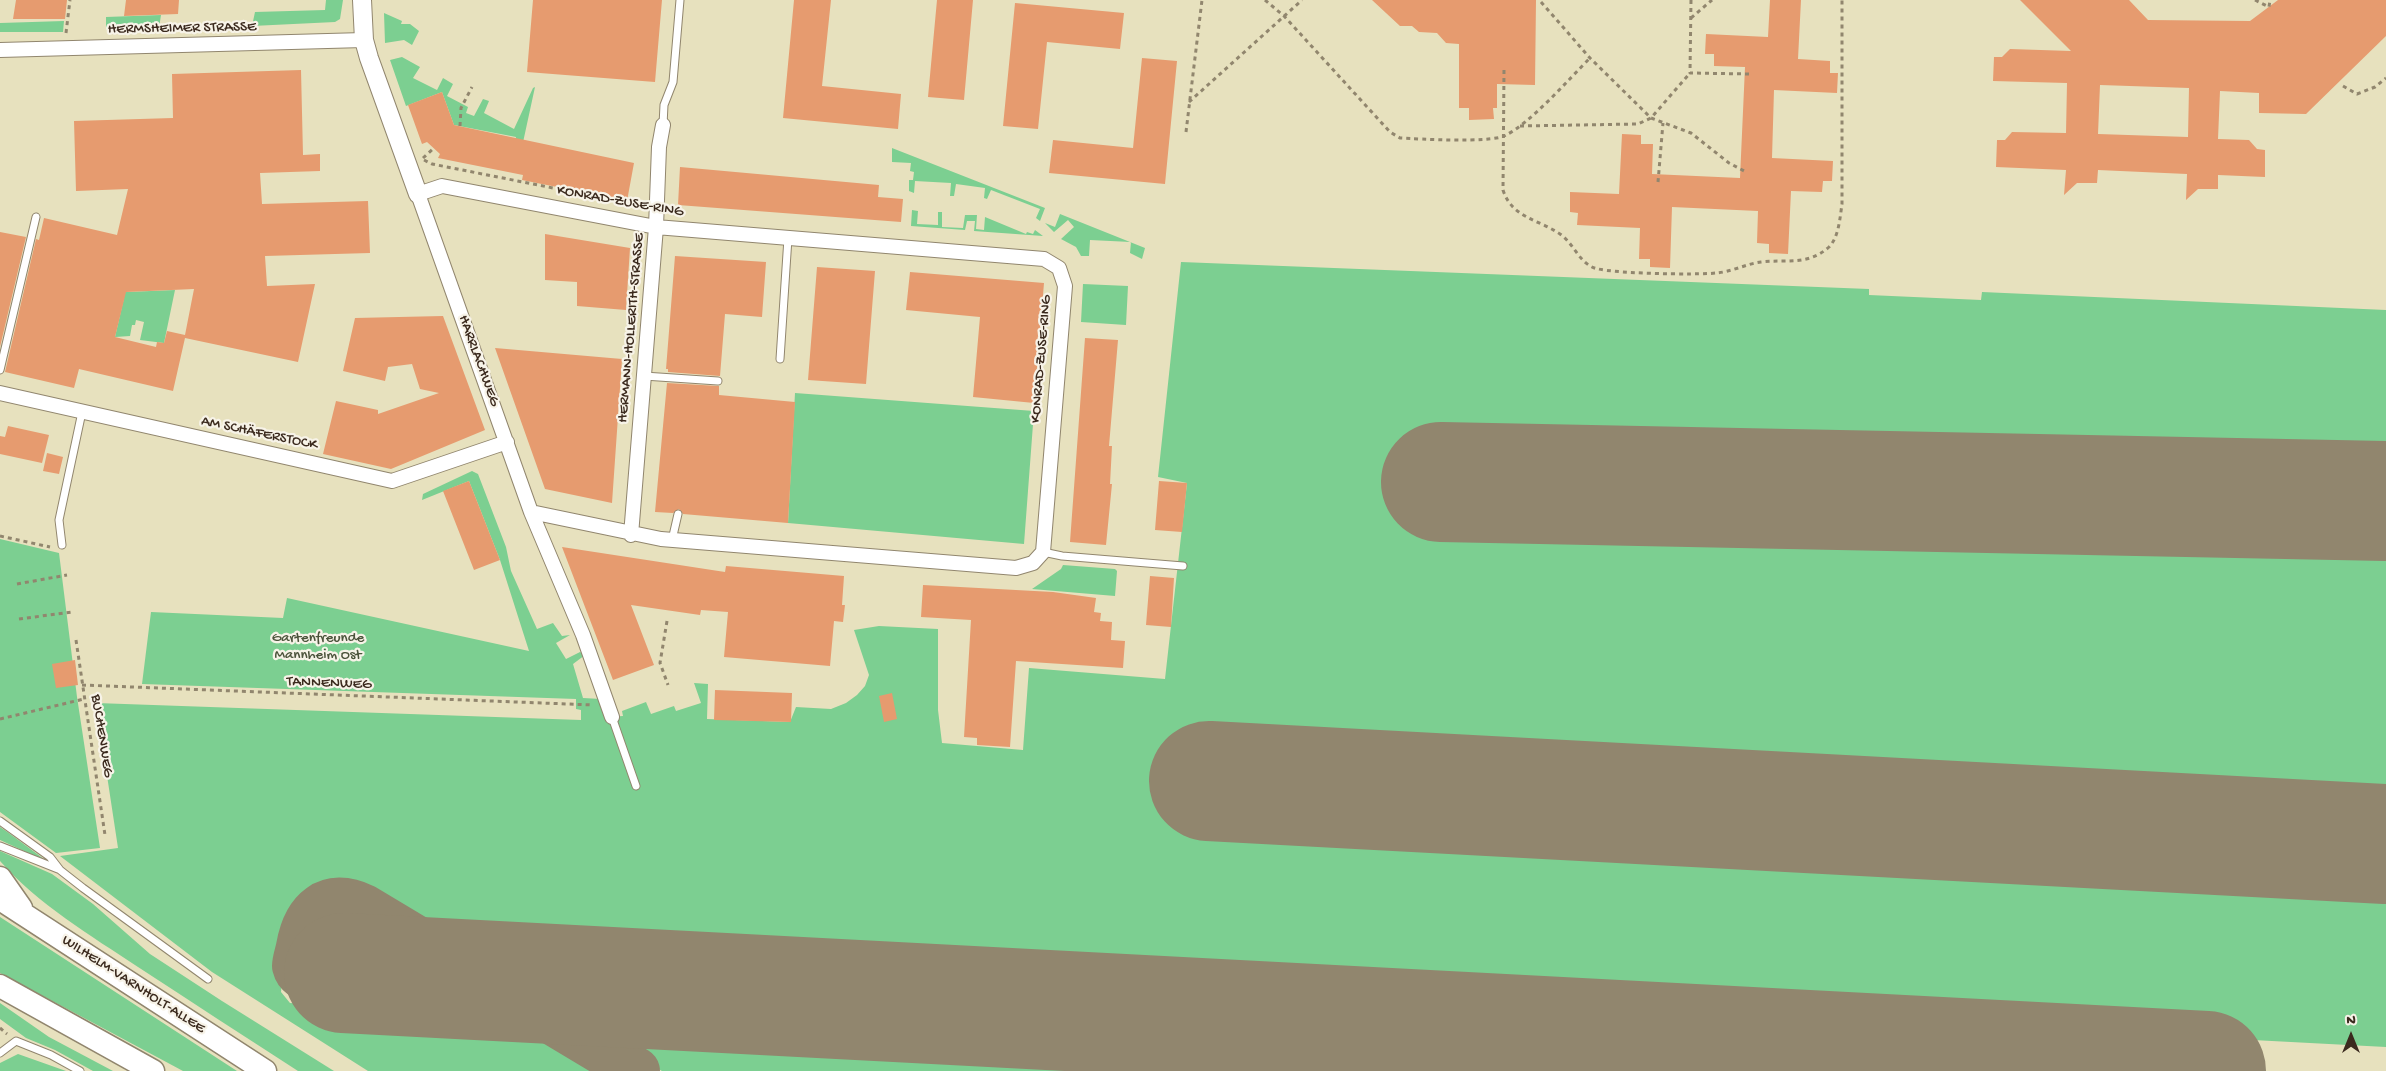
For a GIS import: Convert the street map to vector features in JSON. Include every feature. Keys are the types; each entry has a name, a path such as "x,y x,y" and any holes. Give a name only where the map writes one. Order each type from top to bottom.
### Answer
{"main road":[{"path":"0,878 26,915"},
{"name":"WILHELM-VARNHOLT-ALLEE","path":"0,899 265,1071"},
{"path":"0,986 153,1071"}],"street":[{"name":"HARRLACHWEG","path":"362,0 364,40 532,512 582,635 612,716"},
{"name":"HERMSHEIMER STRASSE","path":"0,50 348,42 364,40"},
{"name":"HERMANN-HOLLERITH-STRASSE","path":"631,535 656,227 659,152 663,125"},
{"name":"KONRAD-ZUSE-RING","path":"418,194 442,186 656,227 1044,260 1060,268 1064,286 1043,552"},
{"name":"AM SCHÄFERSTOCK","path":"0,393 392,481 507,442"},
{"path":"532,512 631,535 672,540 1016,568 1033,563 1043,552"}],"lane":[{"path":"663,125 664,105 673,82 680,0"},
{"path":"0,370 36,217"},
{"path":"780,360 788,238"},
{"path":"644,376 718,382"},
{"path":"62,545 59,520 82,412"},
{"path":"672,540 678,514"},
{"path":"1043,552 1062,556 1183,566"},
{"path":"612,716 636,786"},
{"path":"0,821 50,857 60,870"},
{"path":"0,846 60,870 208,979"},
{"path":"0,1053 16,1041 51,1055 80,1071"}],"path":[{"path":"66,34 70,0"},
{"path":"1186,132 1202,0"},
{"path":"1265,0 1284,16 1390,132 1400,138 1478,139 1502,137 1520,126 1590,58"},
{"path":"1189,102 1302,0"},
{"path":"1520,126 1638,124 1651,118 1690,73 1691,0"},
{"path":"1690,18 1712,0"},
{"path":"1504,70 1503,190 1507,203 1521,214 1561,235 1580,258 1592,268 1611,271 1717,273 1761,262 1792,262 1812,258 1830,246 1837,230 1842,204 1842,0"},
{"path":"2255,0 2269,7 2270,0"},
{"path":"1542,2 1590,58 1651,118 1691,133 1729,163 1746,172"},
{"path":"1690,73 1751,74"},
{"path":"2343,86 2357,94 2376,87 2386,78"},
{"path":"460,126 462,108 472,87"},
{"path":"1658,182 1663,123"},
{"path":"423,158 434,148"},
{"path":"420,155 432,164 620,202 639,205 644,202"},
{"path":"0,536 54,548"},
{"path":"17,584 66,575"},
{"path":"19,619 72,612"},
{"path":"667,621 660,663 668,685"},
{"name":"BUCHENWEG","path":"76,640 105,835"},
{"name":"TANNENWEG","path":"82,685 576,705"},
{"path":"0,719 84,699"}],"green space":[{"path":"326,0 343,0 340,19 335,22 252,26 255,12 325,10"},
{"path":"384,13 402,21 401,24 410,24 419,31 412,45 404,40 385,43"},
{"path":"161,15 159,28 106,29 106,17"},
{"path":"64,21 63,32 0,32 0,23"},
{"path":"402,57 420,67 413,78 437,90 443,78 453,84 447,96 468,107 466,113 474,116 483,99 489,101 484,113 514,129 535,87 517,170 510,169 516,137 454,125 442,92 406,106 390,60"},
{"path":"892,148 1045,208 1040,221 1036,218 1040,209 991,190 987,199 984,198 985,188 956,184 954,196 950,196 951,183 915,181 914,193 909,191 909,180 913,180 914,172 910,171 911,163 892,162"},
{"path":"912,210 918,211 917,224 938,225 938,212 942,212 942,227 963,228 965,215 977,215 976,229 984,230 985,217 1026,234 1027,232 1033,234 1035,230 1043,236 974,231 975,221 967,221 965,230 911,226"},
{"path":"1060,214 1130,242 1090,240 1089,256 1081,256 1076,247 1061,239 1074,227 1068,220 1054,232 1045,223 1055,227"},
{"path":"1131,242 1145,248 1142,259 1130,253"},
{"name":"Gartenfreunde Mannheim Ost","path":"1181,262 1869,289 1869,295 1981,300 1982,292 2386,310 2386,1047 465,946 350,885 330,883 321,886 305,897 292,912 288,921 281,992 290,1003 487,1014 535,1029 608,1071 368,1071 212,972 60,856 118,848 96,703 581,720 581,710 576,709 576,699 142,684 151,612 283,618 287,598 529,651 500,560 469,481 422,500 423,494 472,471 478,474 506,547 511,571 537,629 553,623 562,636 570,635 556,643 566,659 580,652 585,655 573,664 583,698 601,699 606,717 623,716 622,711 646,702 651,714 674,706 676,711 701,703 694,683 708,684 707,719 790,722 796,707 831,709 846,703 857,695 865,686 869,675 854,630 879,626 938,629 938,710 942,743 1023,750 1029,668 1165,679 1187,483 1158,477"},
{"path":"1083,284 1128,286 1126,325 1081,322"},
{"path":"175,290 164,343 140,340 144,322 136,320 135,325 132,325 130,336 115,337 124,298 103,293"},
{"path":"795,393 1034,411 1024,544 788,523"},
{"path":"0,539 59,553 77,697 100,848 56,853 0,812"},
{"path":"1063,565 1115,569 1117,571 1115,596 1032,589 1061,569"},
{"path":"0,827 6,831 48,862 0,840"},
{"path":"0,851 52,874 93,904 150,954 334,1071 298,1071 102,943 66,919 31,892 0,861"},
{"path":"0,917 237,1071 183,1071 0,973"},
{"path":"0,1003 49,1037 113,1071 93,1071 55,1050 26,1038 0,1019"},
{"path":"653,1024 1081,1045 1095,1071 662,1071 639,1057 631,1046 630,1040 636,1029"},
{"path":"1174,1051 1572,1071 1144,1071 1157,1058"},
{"path":"18,1054 66,1071 0,1071 0,1063"}],"building":[{"path":"16,0 67,0 65,19 13,19"},
{"path":"126,0 179,0 178,14 124,16"},
{"path":"533,0 662,0 655,82 527,72"},
{"path":"794,0 831,0 822,86 901,94 898,129 783,118"},
{"path":"937,0 973,0 964,100 928,97"},
{"path":"1372,0 1536,0 1535,85 1497,84 1497,108 1493,108 1494,119 1469,120 1469,108 1459,108 1459,44 1446,43 1437,33 1419,32 1412,26 1400,26"},
{"path":"1770,0 1801,0 1798,59 1830,61 1830,73 1838,73 1837,93 1774,90 1772,158 1833,161 1832,181 1823,181 1822,192 1791,191 1788,254 1769,253 1769,244 1757,243 1758,211 1672,207 1670,268 1650,267 1650,259 1639,259 1640,228 1577,225 1578,213 1570,212 1570,192 1619,194 1622,134 1641,135 1641,144 1653,144 1652,174 1740,178 1745,67 1714,66 1714,54 1705,54 1706,34 1768,37"},
{"path":"2020,0 2129,0 2148,20 2250,21 2278,0 2386,0 2386,36 2306,114 2259,113 2259,93 2220,91 2218,139 2249,140 2257,149 2265,150 2265,177 2218,175 2218,189 2198,189 2186,200 2187,174 2098,170 2097,183 2077,183 2064,195 2066,170 1996,167 1997,140 2005,140 2012,132 2066,133 2067,83 1993,81 1994,57 2002,57 2010,49 2071,51","holes":["2100,85 2189,88 2188,137 2098,134"]},
{"path":"1015,3 1124,13 1120,49 1047,42 1038,129 1003,126"},
{"path":"1142,58 1177,61 1165,184 1049,173 1053,140 1133,148"},
{"path":"301,70 303,155 320,154 320,171 260,173 262,204 368,201 370,253 265,256 267,286 315,284 298,362 185,338 173,391 79,369 74,388 5,372 36,239 39,240 44,218 117,235 128,189 76,191 74,121 173,118 172,74","holes":["194,289 185,335 167,331 164,343 157,342 156,347 115,337 126,292"]},
{"path":"442,92 454,125 634,163 627,201 522,180 523,175 438,158 440,154 427,142 422,144 408,105"},
{"path":"680,167 879,185 878,197 903,199 901,222 678,205"},
{"path":"0,232 26,237 0,347"},
{"path":"545,234 630,248 626,310 577,306 577,282 545,280"},
{"path":"675,256 766,262 762,317 725,314 720,376 668,372 668,369 666,369"},
{"path":"817,267 875,271 866,384 808,380"},
{"path":"910,272 1044,283 1034,403 973,397 980,317 906,310"},
{"path":"443,316 485,430 391,469 323,454 336,401 378,410 378,414 439,393 420,389 412,364 388,367 385,381 343,371 355,318"},
{"path":"1085,338 1118,340 1109,446 1112,446 1110,484 1112,484 1106,545 1070,542"},
{"path":"495,348 622,359 612,503 545,489"},
{"path":"667,383 719,386 719,395 795,402 788,523 683,514 679,509 673,513 655,512"},
{"path":"8,426 49,435 42,463 0,454 0,436 5,437"},
{"path":"47,453 63,457 59,474 43,471"},
{"path":"469,481 500,560 474,570 443,491"},
{"path":"1159,481 1187,483 1182,532 1155,530"},
{"path":"562,547 725,572 726,566 844,576 842,605 845,605 843,622 834,621 830,666 724,657 728,612 701,610 700,615 631,605 654,665 613,680"},
{"path":"1150,576 1174,578 1171,627 1146,625"},
{"path":"923,585 1053,592 1096,598 1094,612 1101,613 1100,621 1112,622 1111,640 1125,641 1123,668 1016,661 1010,747 977,745 977,738 964,737 971,620 921,617"},
{"path":"75,660 78,685 56,688 52,664"},
{"path":"715,690 792,693 791,722 714,720"},
{"path":"892,693 897,719 884,722 879,696"}],"taxiway":[{"path":"344,973 328,980 317,982 307,979 296,966 307,924 320,908 329,903 351,903 364,908 636,1071"},
{"path":"604,1052 595,1035 593,1026 593,1018 599,1002 616,992 643,988"},
{"path":"1118,1071 1120,1053 1129,1038 1144,1025 1163,1020 1203,1018"},
{"path":"2045,1071 2054,1066 2070,1064"}],"runway":[{"path":"1441,482 2386,501"},
{"path":"1209,781 2386,844"},
{"path":"344,973 2206,1071"}]}
